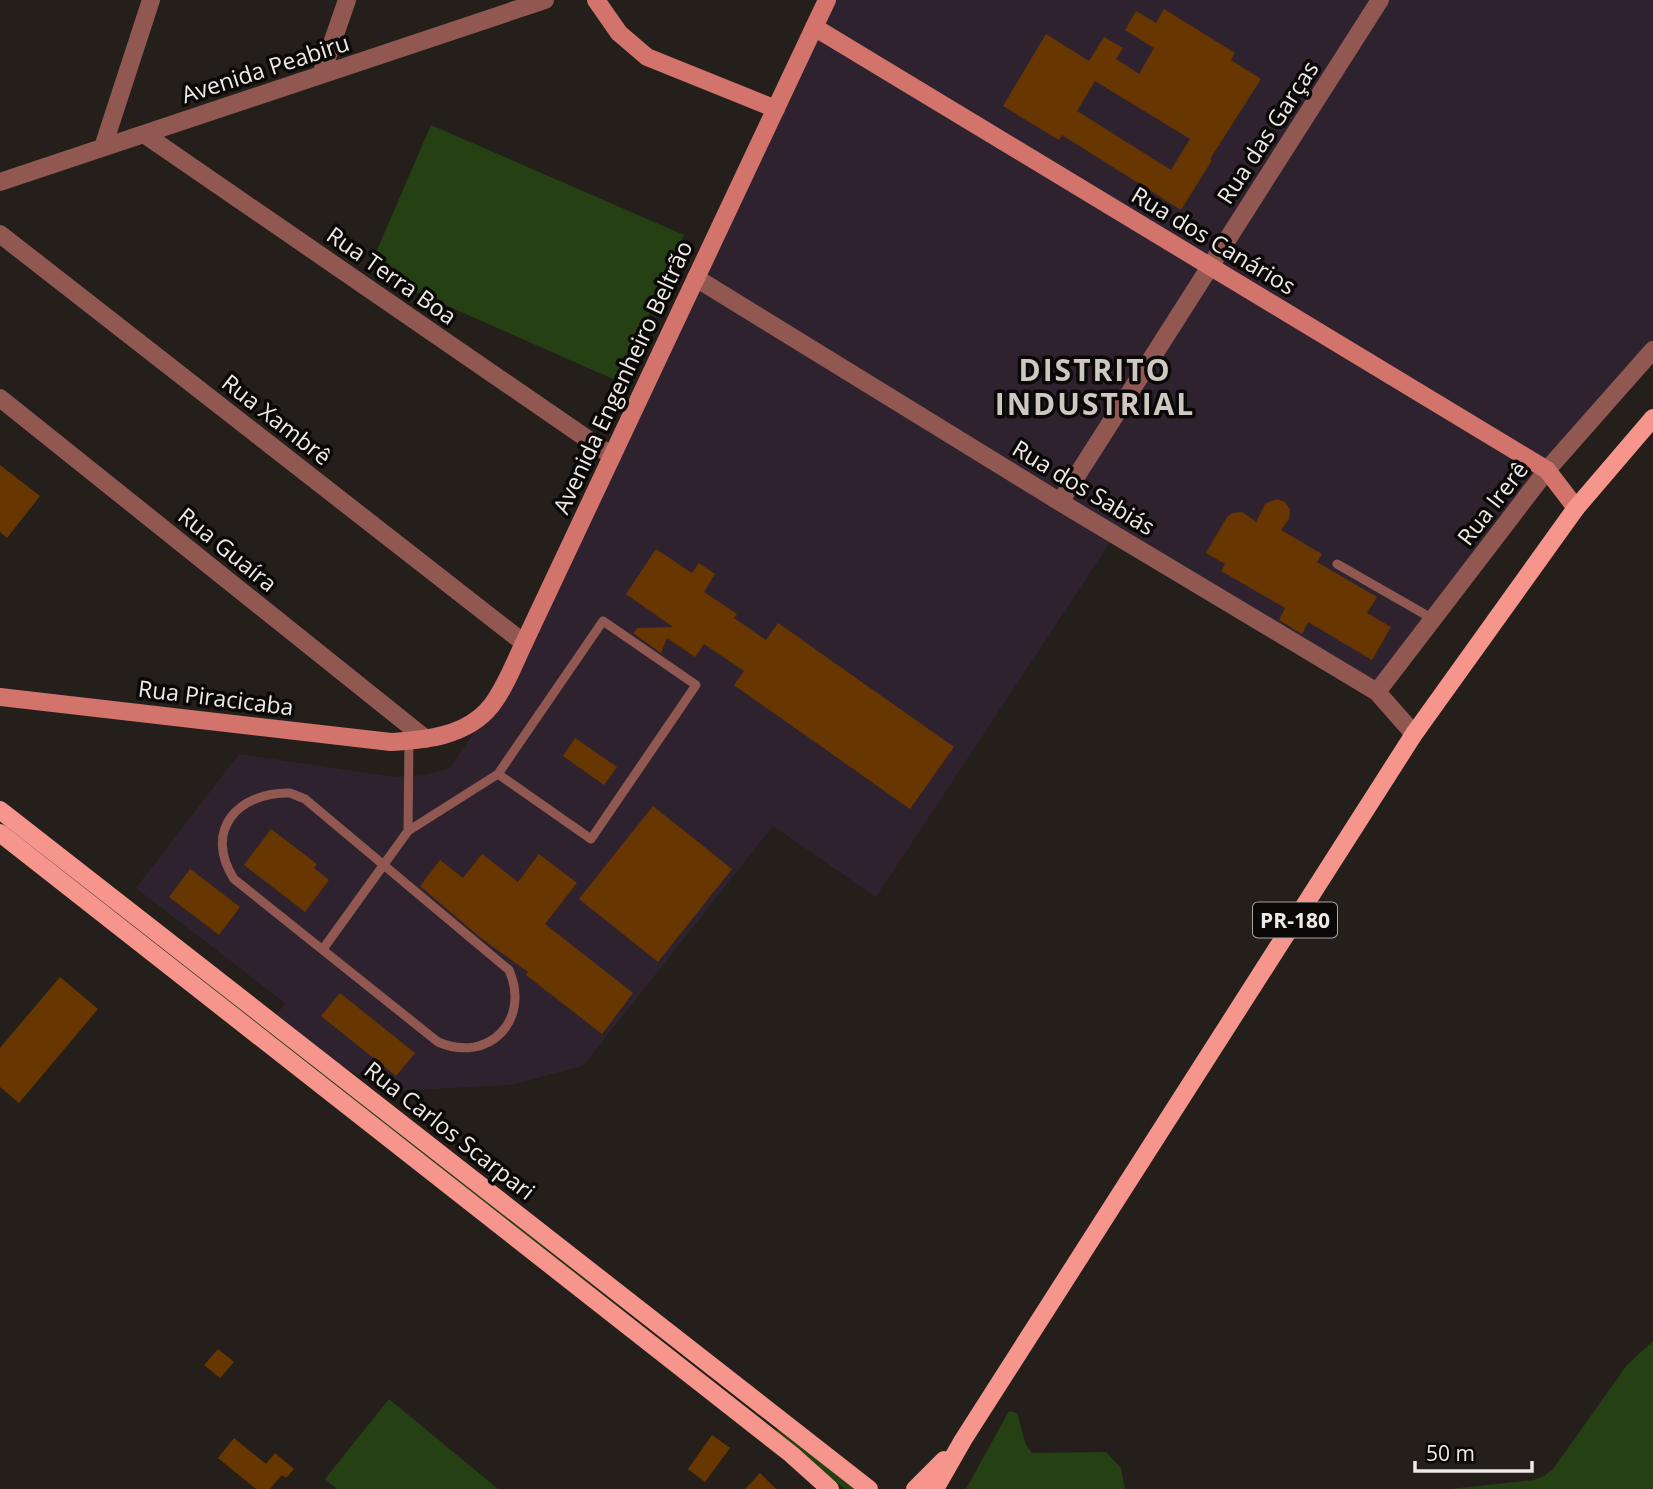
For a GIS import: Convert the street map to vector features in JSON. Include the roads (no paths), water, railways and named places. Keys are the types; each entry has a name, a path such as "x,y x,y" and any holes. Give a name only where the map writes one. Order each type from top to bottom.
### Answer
{"main road":[{"name":"PR-180","path":"935,1489 963,1440 1413,734 1576,508 1653,418"},
{"name":"Rua Carlos Scarpari","path":"0,810 869,1489"},
{"name":"Rua Carlos Scarpari","path":"0,833 764,1432 830,1489"},
{"path":"63,882 74,868"},
{"path":"764,1432 776,1416"},
{"path":"915,1489 963,1440"},
{"path":"947,1489 963,1440"}],"street":[{"path":"103,147 151,0"},
{"path":"321,75 347,0"},
{"name":"Avenida Peabiru","path":"0,182 545,0"},
{"path":"596,0 619,33 647,57 776,110"},
{"name":"Avenida Engenheiro Beltrão","path":"418,740 455,731 468,725 490,707 524,643 827,0"},
{"name":"Rua das Garças","path":"1060,502 1380,0"},
{"name":"Rua dos Canários","path":"814,27 1547,470 1576,508"},
{"name":"Rua Terra Boa","path":"144,134 612,456"},
{"name":"Rua Xambrê","path":"0,234 524,643"},
{"name":"Rua dos Sabiás","path":"696,278 1060,502 1377,692 1413,734"},
{"name":"Rua Irerê","path":"1377,692 1547,470 1653,350"},
{"name":"Rua Guaíra","path":"0,398 418,740"},
{"name":"Rua Piracicaba","path":"0,696 391,742 418,740"}],"lane":[{"path":"1337,564 1433,619"},
{"path":"323,949 408,831 498,774 603,621 696,685 591,839 498,774"},
{"path":"408,831 418,740"},
{"path":"290,793 305,799 384,865 509,970 515,992 514,1008 509,1022 498,1036 487,1044 462,1049 449,1046 429,1035 240,885 228,869 223,856 225,832 239,807 250,800 266,795 290,793"}],"district":[{"name":"DISTRITO INDUSTRIAL","path":"1095,386"}]}
